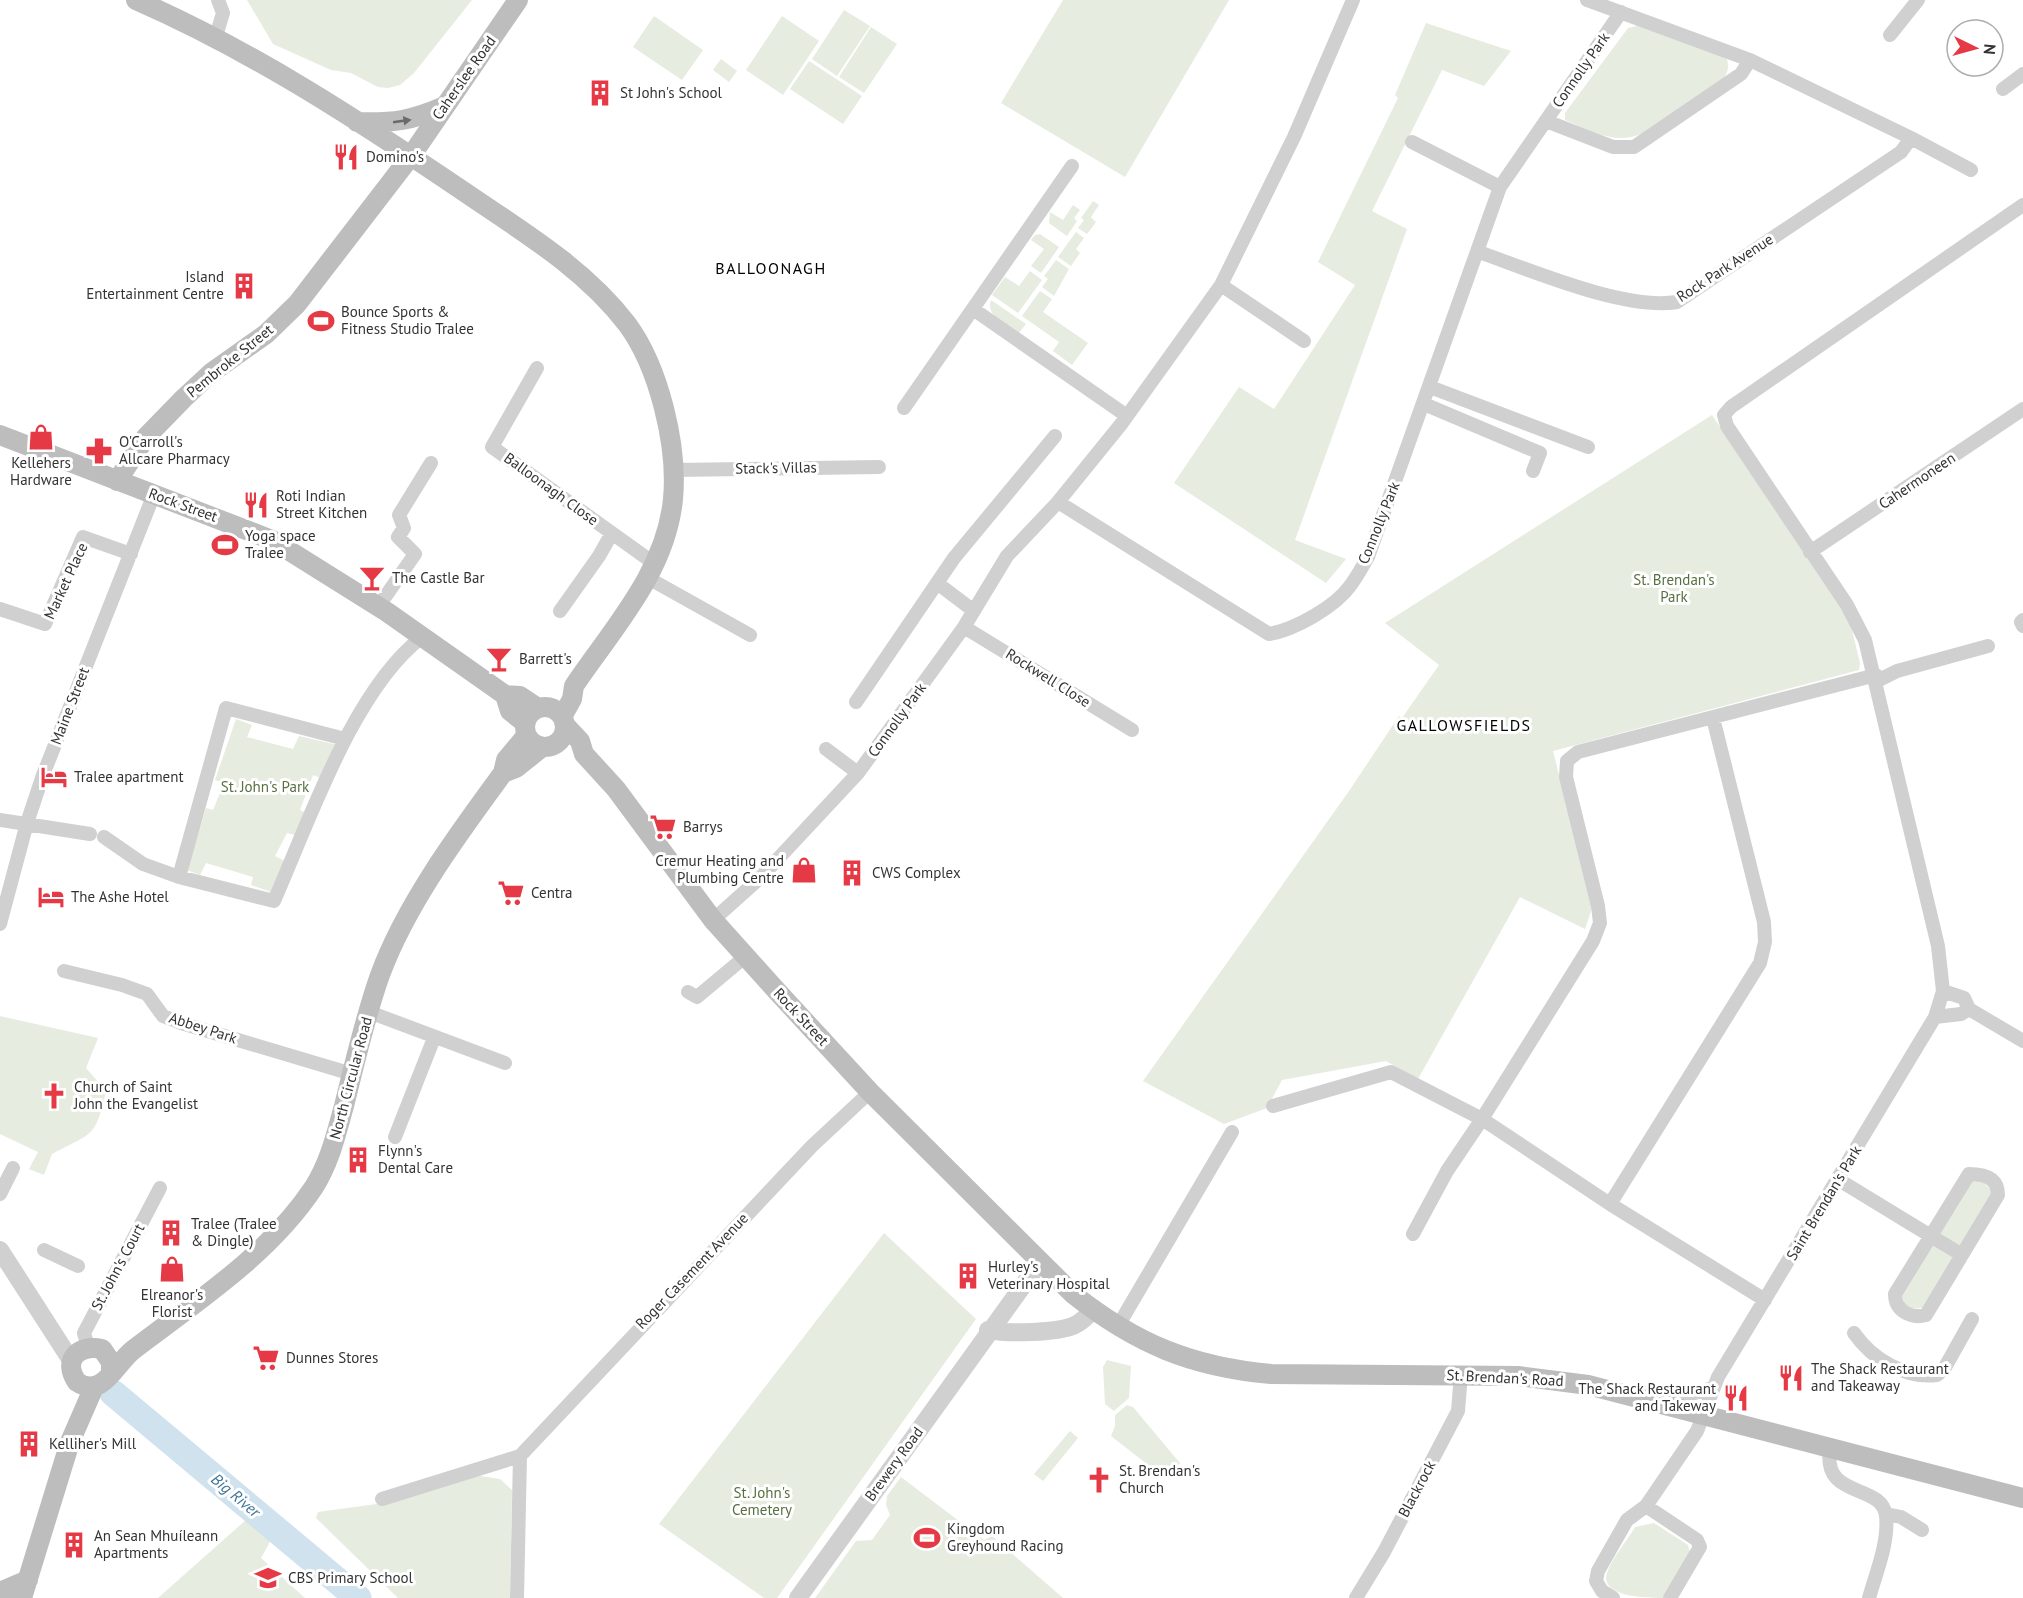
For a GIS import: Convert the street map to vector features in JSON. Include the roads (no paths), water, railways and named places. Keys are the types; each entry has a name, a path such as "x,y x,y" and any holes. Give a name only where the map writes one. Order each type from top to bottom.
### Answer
{"main road":[{"name":"North Circular Road","path":"111,1372 122,1359 191,1308 266,1245 302,1204 330,1158 369,1012 381,974 399,931 430,880 503,773 516,768 651,571 667,530 672,500 673,470 669,432 645,355 628,326 602,294 566,262 411,156 216,36 136,0"},
{"name":"Caherslee Road","path":"411,156 518,0"},
{"path":"357,122 405,121 445,106"},
{"name":"Pembroke Street","path":"117,481 146,437 184,398 211,373 266,334 297,304 411,156"},
{"name":"Rock Street","path":"0,435 272,540 378,607 505,695 520,696 545,726 580,741 584,754 616,789 713,920 870,1092 1040,1262"},
{"name":"St. Brendan's Road","path":"1040,1262 1094,1310 1118,1326 1177,1356 1232,1370 1271,1374 1461,1374 1551,1379 1668,1405 2023,1498"},
{"name":"North Circular Road","path":"85,1352 147,1340"},
{"path":"85,1352 111,1362 111,1372 101,1385 86,1385 71,1370 85,1352"},
{"path":"0,1592 25,1589 86,1385"}],"street":[{"path":"216,36 223,13 218,0"},
{"name":"Connolly Park","path":"713,920 761,877 858,773 964,627 1007,556 1058,501 1127,416 1221,285 1294,137 1353,0"},
{"path":"1587,0 1750,60 1911,138 1971,170"},
{"path":"1890,35 1918,0"},
{"name":"Connolly Park","path":"1058,501 1269,634 1286,631 1325,609 1349,588 1368,557 1479,252 1500,187 1621,12"},
{"path":"1546,121 1613,147 1634,147 1741,74 1750,60"},
{"path":"2003,89 2023,74"},
{"name":"Rock Park Avenue","path":"1479,252 1588,290 1662,304 1677,302 1901,152 1911,138"},
{"path":"1412,142 1500,187"},
{"path":"904,408 1072,166"},
{"path":"1876,678 1865,640 1847,605 1727,426 1724,415 1731,406 2023,205"},
{"path":"1221,285 1304,341"},
{"path":"973,309 1127,416"},
{"name":"Balloonagh Close","path":"537,368 492,447 612,533 651,571"},
{"path":"1430,387 1588,447"},
{"path":"1424,404 1540,453 1533,471"},
{"name":"Cahermoneen","path":"1810,552 2023,410"},
{"path":"856,702 954,558 1055,436"},
{"path":"378,607 415,554 398,537 404,528 399,515 431,463"},
{"name":"Stack's Villas","path":"673,470 879,467"},
{"name":"Maine Street","path":"0,924 27,823 83,672 154,494"},
{"path":"560,611 599,556 612,533"},
{"name":"Market Place","path":"0,609 45,624 83,537 131,554"},
{"path":"651,571 750,635"},
{"path":"937,583 974,611"},
{"path":"2023,620 2020,622 2023,626"},
{"name":"Rockwell Close","path":"964,627 1132,730"},
{"path":"104,837 143,864 179,877 274,901 345,739 391,667 404,651 422,637"},
{"path":"1413,1234 1453,1161 1482,1119 1593,941 1599,923 1598,906 1566,777 1567,761 1578,752 1876,678 1988,646"},
{"name":"Saint Brendan's Park","path":"1613,1598 1602,1591 1596,1581 1598,1571 1627,1520 1646,1506 1705,1416 1713,1388 1935,1017 1943,991 1938,946 1876,678"},
{"path":"179,877 226,708 345,739"},
{"path":"1610,1204 1760,963 1765,942 1764,921 1713,718"},
{"path":"826,749 858,773"},
{"path":"0,820 90,834"},
{"path":"688,992 697,998 746,956"},
{"name":"Abbey Park","path":"64,971 122,985 147,994 163,1016 181,1023 352,1074"},
{"path":"1943,991 1964,998 1969,1009 2023,1041"},
{"path":"1935,1017 1961,1014 1969,1009"},
{"path":"369,1012 505,1064"},
{"path":"395,1137 434,1038"},
{"path":"1273,1106 1391,1072 1482,1119 1610,1204 1765,1300"},
{"name":"Roger Casement Avenue","path":"382,1499 519,1456 812,1146 870,1092"},
{"path":"1118,1326 1232,1132"},
{"path":"0,1194 13,1168"},
{"path":"1969,1174 1980,1174 1994,1180 1998,1196 1926,1315 1919,1317 1899,1309 1895,1302 1895,1294 1930,1235 1969,1174"},
{"path":"1839,1180 1962,1255"},
{"name":"St. John's Court","path":"85,1352 84,1333 160,1188"},
{"path":"0,1250 41,1316 85,1352"},
{"path":"44,1250 78,1266"},
{"name":"Brewery Road","path":"798,1598 988,1330 1040,1262"},
{"path":"988,1330 999,1332 1074,1326 1094,1310"},
{"path":"1854,1333 1880,1359 1911,1374 1929,1376 1937,1375 1944,1369 1972,1319"},
{"name":"Blackrock","path":"1356,1598 1384,1552 1458,1411 1461,1374"},
{"path":"1668,1405 1680,1397 1713,1388"},
{"path":"1830,1449 1827,1465 1834,1479 1880,1503 1886,1514 1881,1553 1869,1598"},
{"path":"517,1598 519,1456"},
{"path":"1646,1506 1697,1540 1700,1546 1671,1598"},
{"path":"1886,1514 1901,1517 1922,1530"}],"waterway":[{"name":"Big River","path":"113,1393 358,1598"}],"place":[{"name":"St John's School","path":"600,93"},
{"name":"Domino's","path":"346,157"},
{"name":"Island Entertainment Centre","path":"244,286"},
{"name":"Bounce Sports & Fitness Studio Tralee","path":"321,321"},
{"name":"Kellehers Hardware","path":"41,437"},
{"name":"O'Carroll's Allcare Pharmacy","path":"99,451"},
{"name":"Roti Indian Street Kitchen","path":"256,505"},
{"name":"Yoga space Tralee","path":"225,545"},
{"name":"The Castle Bar","path":"372,578"},
{"name":"Barrett's","path":"499,659"},
{"name":"Tralee apartment","path":"54,777"},
{"name":"Barrys","path":"663,827"},
{"name":"Cremur Heating and Plumbing Centre","path":"804,870"},
{"name":"CWS Complex","path":"852,873"},
{"name":"Centra","path":"511,893"},
{"name":"The Ashe Hotel","path":"51,897"},
{"name":"Church of Saint John the Evangelist","path":"54,1096"},
{"name":"Flynn's Dental Care","path":"358,1160"},
{"name":"Tralee (Tralee & Dingle)","path":"171,1233"},
{"name":"Elreanor's Florist","path":"172,1269"},
{"name":"Hurley's Veterinary Hospital","path":"968,1276"},
{"name":"Dunnes Stores","path":"266,1358"},
{"name":"The Shack Restaurant and Takeaway","path":"1791,1378"},
{"name":"The Shack Restaurant and Takeway","path":"1736,1398"},
{"name":"Kelliher's Mill","path":"29,1444"},
{"name":"St. Brendan's Church","path":"1099,1480"},
{"name":"Kingdom Greyhound Racing","path":"927,1538"},
{"name":"An Sean Mhuíleann Apartments","path":"74,1545"},
{"name":"CBS Primary School","path":"268,1578"}],"district":[{"name":"BALLOONAGH","path":"771,268"},
{"name":"GALLOWSFIELDS","path":"1464,725"}],"park label":[{"name":"St. Brendan's Park","path":"1674,588"},
{"name":"St. John's Park","path":"265,787"},
{"name":"St. John's Cemetery","path":"762,1502"}]}
